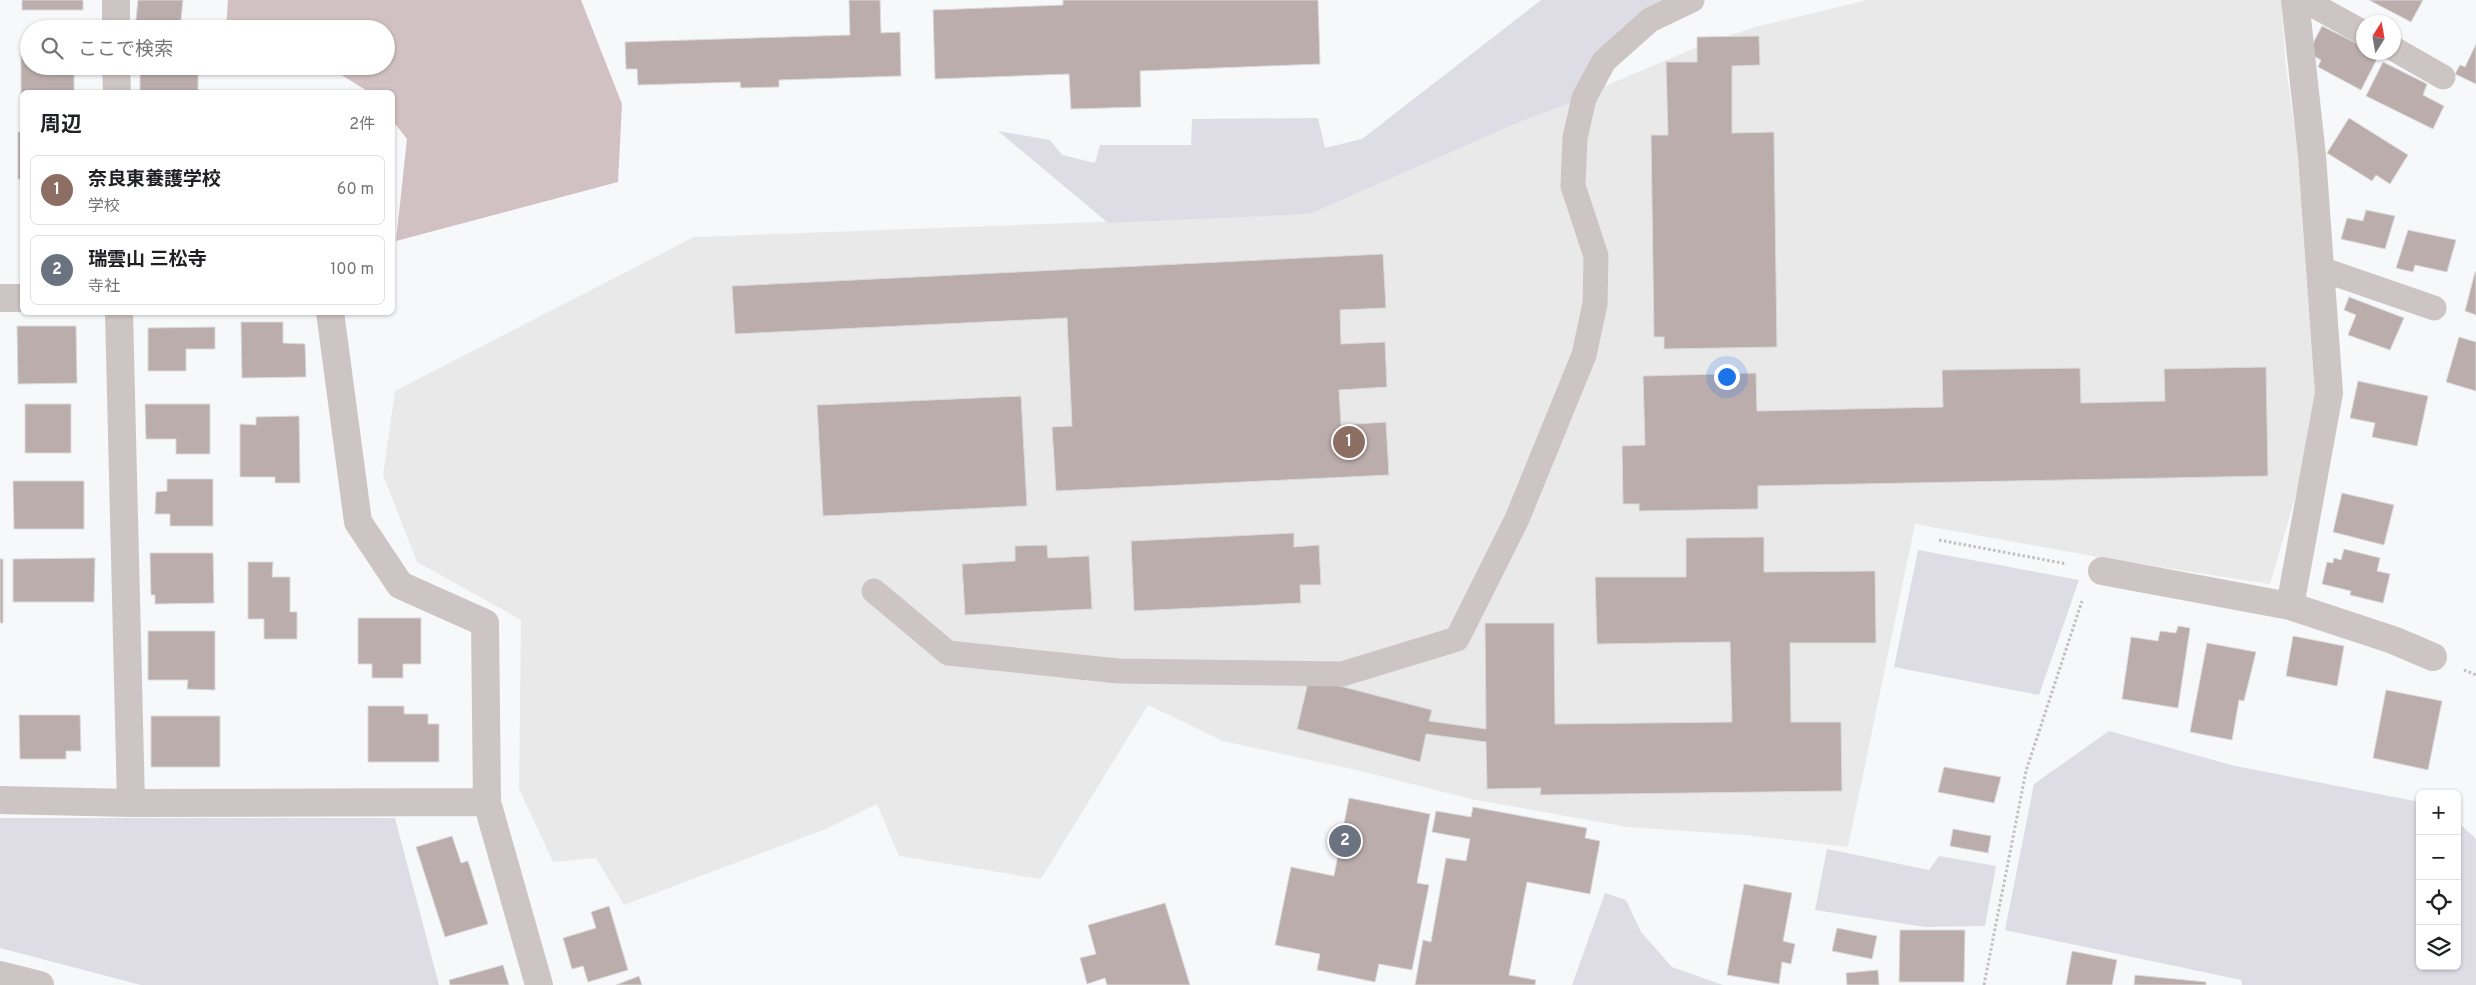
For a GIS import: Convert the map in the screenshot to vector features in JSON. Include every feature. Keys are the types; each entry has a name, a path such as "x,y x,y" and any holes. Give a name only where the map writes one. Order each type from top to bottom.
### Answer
{"street":[{"path":"116,0 116,20"},
{"path":"2290,606 2329,393 2312,156 2295,0"},
{"path":"116,75 117,90"},
{"path":"0,298 20,298"},
{"path":"119,315 131,803"},
{"path":"330,315 358,522 400,586 485,623 487,802 539,985"},
{"path":"2102,570 2290,606 2393,640 2433,657"},
{"path":"0,800 131,803 487,802"},
{"path":"0,974 36,985"}],"lane":[{"path":"874,591 948,653 1118,671 1342,674 1457,639 1517,519 1584,355 1595,304 1596,256 1573,186 1575,138 1584,98 1604,61 1650,20 1692,0"},
{"path":"2304,0 2356,29"},
{"path":"2401,54 2443,77"},
{"path":"2321,270 2434,308"}],"path":[{"path":"1939,540 2102,570"},
{"path":"1984,985 2026,771 2087,585 2102,570"}],"shaded area":[{"path":"228,0 581,0 622,104 618,182 396,241 407,139 395,124 395,90 366,90 342,75 395,75 395,20 227,20"},
{"path":"1541,0 1692,0 1650,20 1584,98 1522,121 1310,214 1108,223 998,131 1050,140 1062,155 1095,163 1100,145 1191,145 1192,119 1318,118 1325,148 1362,139"},
{"path":"1867,0 2281,0 2286,67 2306,210 2316,411 2302,474 2270,584 2109,559 1915,524 1848,847 1745,835 1627,827 1471,799 1365,772 1223,741 1148,705 1041,879 899,856 877,804 828,828 624,905 596,858 553,862 519,789 521,620 417,562 383,475 395,391 694,237 1310,214 1709,42 1755,27"},
{"path":"1918,550 2079,580 2039,695 1894,667"},
{"path":"2109,731 2235,766 2416,801 2416,970 2461,970 2461,825 2476,839 2476,985 2242,985 2241,980 2005,930 2034,784"},
{"path":"0,818 395,818 439,985 141,985 0,948"},
{"path":"1827,849 1929,870 1939,856 1996,866 1985,926 1925,927 1815,910"},
{"path":"1605,893 1626,900 1641,932 1672,967 1723,985 1572,985"}],"building":[{"path":"22,0 83,0 83,10 22,10"},
{"path":"138,0 183,0 181,20 136,20"},
{"path":"849,0 880,0 881,33 900,32 901,76 779,80 779,87 741,88 740,82 638,85 637,69 626,69 625,42 850,35"},
{"path":"1063,0 1318,0 1320,64 1140,71 1141,107 1071,109 1069,74 935,79 933,10 1063,5"},
{"path":"2369,0 2423,0 2411,22 2401,15"},
{"path":"2322,26 2356,43 2356,60 2376,60 2361,90 2318,67 2321,60 2308,53"},
{"path":"1759,36 1760,65 1732,66 1732,133 1774,132 1777,347 1664,349 1664,337 1654,337 1651,135 1668,135 1666,62 1697,62 1697,37"},
{"path":"2476,44 2476,84 2455,74 2460,65 2465,67"},
{"path":"2383,62 2427,84 2423,95 2444,106 2433,129 2366,96"},
{"path":"21,75 74,75 74,90 21,90"},
{"path":"140,75 198,75 198,90 140,90"},
{"path":"2349,118 2408,155 2390,184 2376,175 2372,181 2327,153"},
{"path":"18,132 20,132 20,179 18,179"},
{"path":"2366,210 2395,216 2385,249 2341,239 2347,218 2363,221"},
{"path":"2408,230 2456,240 2447,272 2415,265 2413,272 2396,268"},
{"path":"1383,254 1386,308 1340,310 1341,344 1385,342 1387,387 1339,390 1341,425 1386,422 1389,475 1056,491 1052,427 1072,426 1067,318 735,334 732,286"},
{"path":"2476,272 2476,315 2465,311"},
{"path":"2349,297 2404,318 2390,350 2348,335 2356,315 2344,310"},
{"path":"241,322 283,322 283,343 305,344 306,377 242,378"},
{"path":"17,326 76,326 77,383 18,384"},
{"path":"215,327 215,349 186,349 186,371 148,371 148,328"},
{"path":"2459,337 2476,342 2476,391 2446,382"},
{"path":"2266,367 2268,476 1758,486 1758,509 1639,511 1639,504 1623,504 1622,446 1645,445 1643,376 1756,373 1757,411 1943,407 1942,370 2080,368 2081,403 2165,401 2164,369"},
{"path":"2358,381 2428,396 2417,446 2372,437 2375,423 2350,418"},
{"path":"1021,396 1027,506 823,516 817,405"},
{"path":"25,404 71,404 71,453 25,453"},
{"path":"145,404 210,404 210,454 176,454 176,439 146,439"},
{"path":"299,416 300,483 275,483 275,477 240,477 240,424 256,425 256,417"},
{"path":"167,479 213,479 213,526 170,526 170,514 155,514 156,492 167,491"},
{"path":"13,481 84,481 84,529 14,529"},
{"path":"2342,493 2394,505 2384,545 2333,532"},
{"path":"1294,533 1294,547 1319,545 1321,585 1300,585 1301,603 1134,611 1131,541"},
{"path":"1764,537 1764,572 1875,571 1876,643 1790,643 1791,722 1841,722 1842,791 1540,795 1541,788 1487,789 1486,742 1426,734 1420,762 1297,729 1309,678 1432,710 1429,721 1486,729 1485,623 1554,623 1555,724 1732,722 1730,642 1597,644 1595,577 1686,577 1686,538"},
{"path":"1047,545 1048,558 1089,556 1092,609 965,615 962,564 1015,561 1015,546"},
{"path":"2344,549 2380,558 2377,571 2390,574 2383,603 2350,595 2351,591 2322,584 2327,562 2333,563 2334,558 2341,560"},
{"path":"150,553 213,553 214,603 155,604 155,595 151,595"},
{"path":"95,558 94,602 13,602 13,559"},
{"path":"0,559 3,559 3,623 0,623"},
{"path":"248,562 273,562 272,577 290,577 290,612 297,612 297,639 264,639 264,619 248,619"},
{"path":"358,618 421,618 421,664 403,664 403,678 372,678 372,664 358,664"},
{"path":"2178,626 2190,628 2178,708 2122,699 2131,637 2158,641 2160,631 2176,633"},
{"path":"148,631 215,631 215,690 187,689 188,680 148,680"},
{"path":"2293,636 2344,646 2337,686 2286,676"},
{"path":"2207,643 2256,652 2244,701 2239,700 2232,740 2190,732"},
{"path":"2386,690 2442,701 2428,770 2373,758"},
{"path":"368,706 404,706 404,714 428,714 428,724 439,724 439,762 368,762"},
{"path":"19,715 80,715 81,751 66,751 66,759 20,759"},
{"path":"151,716 220,716 220,767 151,767"},
{"path":"1944,767 2001,777 1994,803 1938,792"},
{"path":"1349,798 1430,814 1417,883 1429,885 1412,970 1379,964 1375,982 1317,970 1320,954 1275,945 1291,867 1334,876"},
{"path":"1473,807 1587,828 1585,838 1600,841 1590,894 1527,882 1509,975 1536,980 1535,985 1415,985 1423,940 1431,942 1446,858 1466,861 1470,839 1432,832 1436,811 1471,817"},
{"path":"1953,829 1991,836 1988,853 1950,846"},
{"path":"452,836 461,863 468,861 488,924 445,937 416,847"},
{"path":"1744,884 1792,893 1783,941 1795,944 1791,964 1782,962 1779,984 1727,975"},
{"path":"1165,903 1190,985 1107,985 1105,978 1087,984 1080,958 1096,954 1088,925"},
{"path":"609,906 628,970 588,982 583,966 572,969 563,938 596,928 591,912"},
{"path":"1837,928 1877,936 1872,959 1832,951"},
{"path":"1900,930 1965,930 1964,982 1899,982"},
{"path":"2072,951 2117,960 2112,985 2066,985"},
{"path":"503,965 509,985 450,985 449,980"},
{"path":"1878,970 1879,985 1847,985 1846,973"},
{"path":"2135,975 2206,982 2206,985 2134,985"},
{"path":"639,976 642,985 616,985"}],"place":[{"name":"奈良東養護学校","path":"1349,442"},
{"name":"瑞雲山 三松寺","path":"1345,841"}]}
